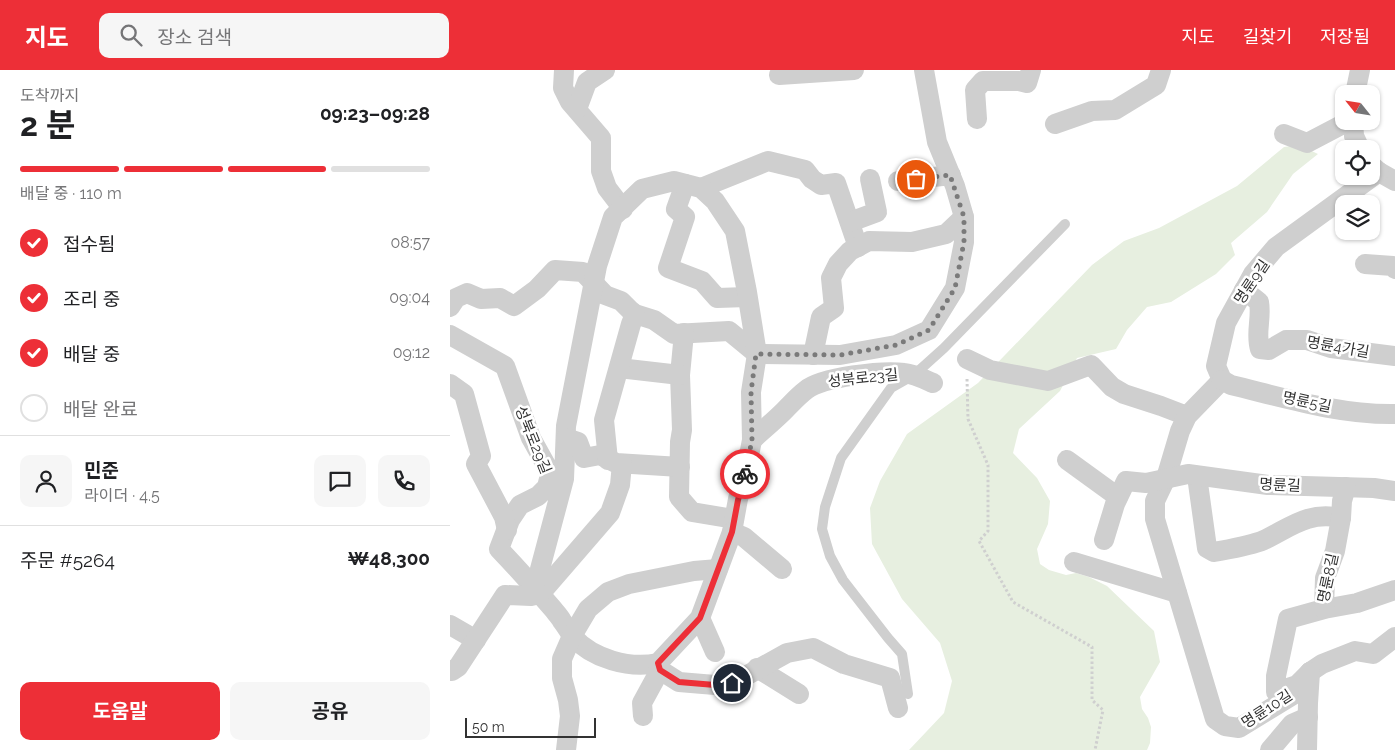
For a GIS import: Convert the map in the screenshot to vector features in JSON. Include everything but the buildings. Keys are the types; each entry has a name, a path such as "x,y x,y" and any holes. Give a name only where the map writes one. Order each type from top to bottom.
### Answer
{"street":[{"path":"564,70 563,88 570,102 601,138 601,171 607,188 623,209"},
{"path":"577,109 587,82 605,70"},
{"path":"779,74 854,70"},
{"name":"성북로23길","path":"756,354 840,355 896,345 929,330 955,288 964,242 964,217 937,142 924,70"},
{"path":"977,120 975,90 983,81 1019,81 1027,84 1031,70"},
{"path":"1055,124 1092,111 1115,110 1156,85 1161,70"},
{"path":"1357,85 1360,70"},
{"path":"1284,134 1307,143 1335,128"},
{"path":"748,297 717,298 702,281 668,268 685,217 676,209 693,186 768,161 805,170 812,179 821,185 836,183 858,247"},
{"name":"명륜9길","path":"1222,380 1216,366 1226,323 1253,274 1276,247 1382,173"},
{"path":"898,181 950,175"},
{"path":"850,222 877,212 870,179"},
{"path":"643,716 642,703 659,666 700,618 733,525 752,440 751,392 756,354 748,297 735,231 714,201 693,186 674,181 642,188 614,217 597,266 566,426 564,479 540,569 540,594 562,620 572,636 586,649 613,661 634,665 659,666 679,682 715,685 732,683 787,653 813,648 844,664 890,678 903,701"},
{"path":"813,355 821,317 834,308 831,278 838,264 850,251 869,241 912,242 946,234 964,217"},
{"path":"1365,264 1393,266 1395,268"},
{"path":"450,307 456,298 467,293 481,299 500,298 514,306 537,289 555,270 583,272 605,295 621,301 635,314 654,320 674,334 729,331 756,354"},
{"name":"명륜4가길","path":"1244,290 1260,302 1261,312 1258,341 1260,349 1269,350 1286,340 1308,340 1331,348 1395,356"},
{"path":"450,671 458,667 505,595 531,596 540,594 610,513 620,485 604,420 635,314"},
{"path":"684,333 680,375 682,430 679,497 692,512 733,525 744,537 782,569"},
{"name":"성북로29길","path":"450,335 505,366 531,438 550,475 547,487 538,496 520,505 510,520 499,549 540,594"},
{"path":"967,359 990,370 1048,381 1091,365 1112,387 1124,394 1187,416"},
{"path":"618,368 680,375"},
{"name":"성북로23길","path":"752,440 807,389 821,382 875,373 904,373 933,383"},
{"path":"1104,540 1115,504 1126,481 1146,483 1166,478 1180,431 1187,416 1222,380"},
{"name":"명륜5길","path":"1222,380 1232,385 1312,405 1366,413 1395,414"},
{"path":"450,384 464,394 481,456 476,464 504,517 507,530"},
{"path":"566,438 578,442 584,458 600,455 615,462 680,467"},
{"path":"1067,460 1118,497"},
{"name":"명륜길","path":"1166,478 1188,474 1268,485 1374,488 1395,491"},
{"path":"1196,476 1207,548 1214,552 1262,540 1297,522 1327,515 1341,518"},
{"name":"명륜10길","path":"1166,478 1155,501 1154,519 1215,719 1225,726 1239,728 1293,695 1310,672"},
{"name":"명륜8길","path":"1310,672 1297,685 1276,692 1276,676 1288,619 1324,609 1326,578 1334,551 1346,487"},
{"path":"1074,562 1177,593"},
{"path":"566,750 570,716 562,678 562,659 572,636 588,609 608,592 629,584 694,570 718,569"},
{"path":"1324,609 1357,603 1395,590"},
{"path":"700,618 715,652"},
{"path":"450,625 476,640"},
{"path":"1310,672 1322,664 1355,651 1373,654 1395,637"},
{"path":"757,668 799,694"},
{"name":"명륜10길","path":"1307,750 1310,672"},
{"name":"명륜10길","path":"1270,750 1292,724 1308,717"}],"lane":[{"path":"903,701 902,654 843,580 830,556 822,529 825,507 841,458 891,388 914,375 944,348 1065,224"}],"path":[{"path":"967,359 968,419 988,465 988,531 979,541 1013,602 1092,647 1092,700 1103,710 1094,750"}],"green space":[{"path":"1299,145 1318,154 1293,174 1267,212 1231,243 1235,255 1216,274 1171,302 1147,307 1127,330 1116,349 1077,358 1060,391 1019,429 1013,453 1037,478 1050,501 1048,524 1037,549 1040,564 1049,570 1066,575 1076,573 1089,577 1107,586 1154,631 1160,662 1140,697 1142,709 1151,727 1150,743 1147,750 909,750 944,713 952,681 940,643 902,599 872,544 870,508 880,481 907,434 978,383 1092,265 1124,241 1159,228 1237,186 1284,147"}],"way so far":[{"path":"745,474 752,440 751,392 756,354 840,355 896,345 929,330 955,288 964,242 964,217 955,186 950,175 916,179"}],"route":[{"path":"732,683 715,685 679,682 660,670 658,663 700,618 732,532 745,474"}]}
